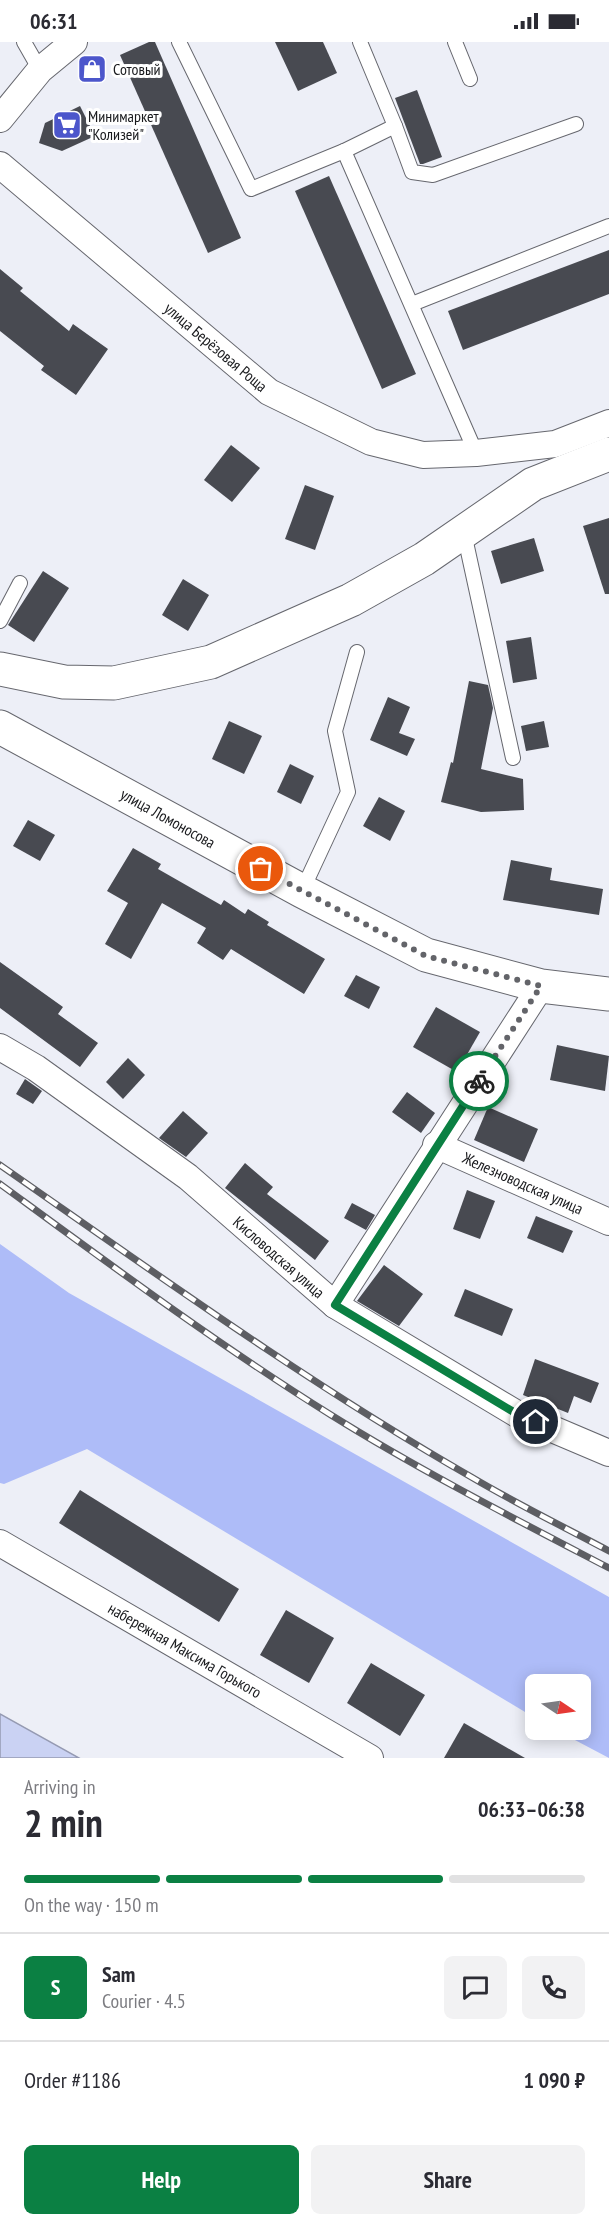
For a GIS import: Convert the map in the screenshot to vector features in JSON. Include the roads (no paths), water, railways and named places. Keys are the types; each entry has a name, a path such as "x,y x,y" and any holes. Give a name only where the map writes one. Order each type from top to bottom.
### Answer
{"main road":[{"path":"0,669 64,682 114,683 211,662 351,600 424,559 533,484 609,454"},
{"name":"улица Ломоносова","path":"0,727 426,956 541,986 609,994"}],"street":[{"path":"0,119 40,70 74,42"},
{"name":"улица Берёзовая Роща","path":"0,165 269,392 371,442 423,454 476,453 555,444 609,423"},
{"path":"335,1305 436,1145 541,986"},
{"name":"Кисловодская улица","path":"0,1047 36,1068 188,1177 335,1305 517,1414 609,1453"},
{"name":"Железноводская улица","path":"436,1145 609,1222"},
{"name":"набережная Максима Горького","path":"0,1543 370,1758"}],"lane":[{"path":"24,42 40,70"},
{"path":"179,42 251,189 344,152 395,126"},
{"path":"360,42 412,172 433,175 576,124"},
{"path":"455,42 470,79"},
{"path":"344,152 412,304 448,394 476,453"},
{"path":"412,304 609,226"},
{"path":"463,531 513,758"},
{"path":"0,621 20,583"},
{"path":"302,891 348,792 335,731 357,652"}],"railway":[{"path":"0,1165 233,1327 352,1405 490,1488 609,1551"},
{"path":"0,1184 205,1332 288,1388 365,1436 434,1475 609,1568"}],"place":[{"name":"Сотовый","path":"92,69"},
{"name":"Минимаркет \"Колизей\"","path":"67,125"}]}
